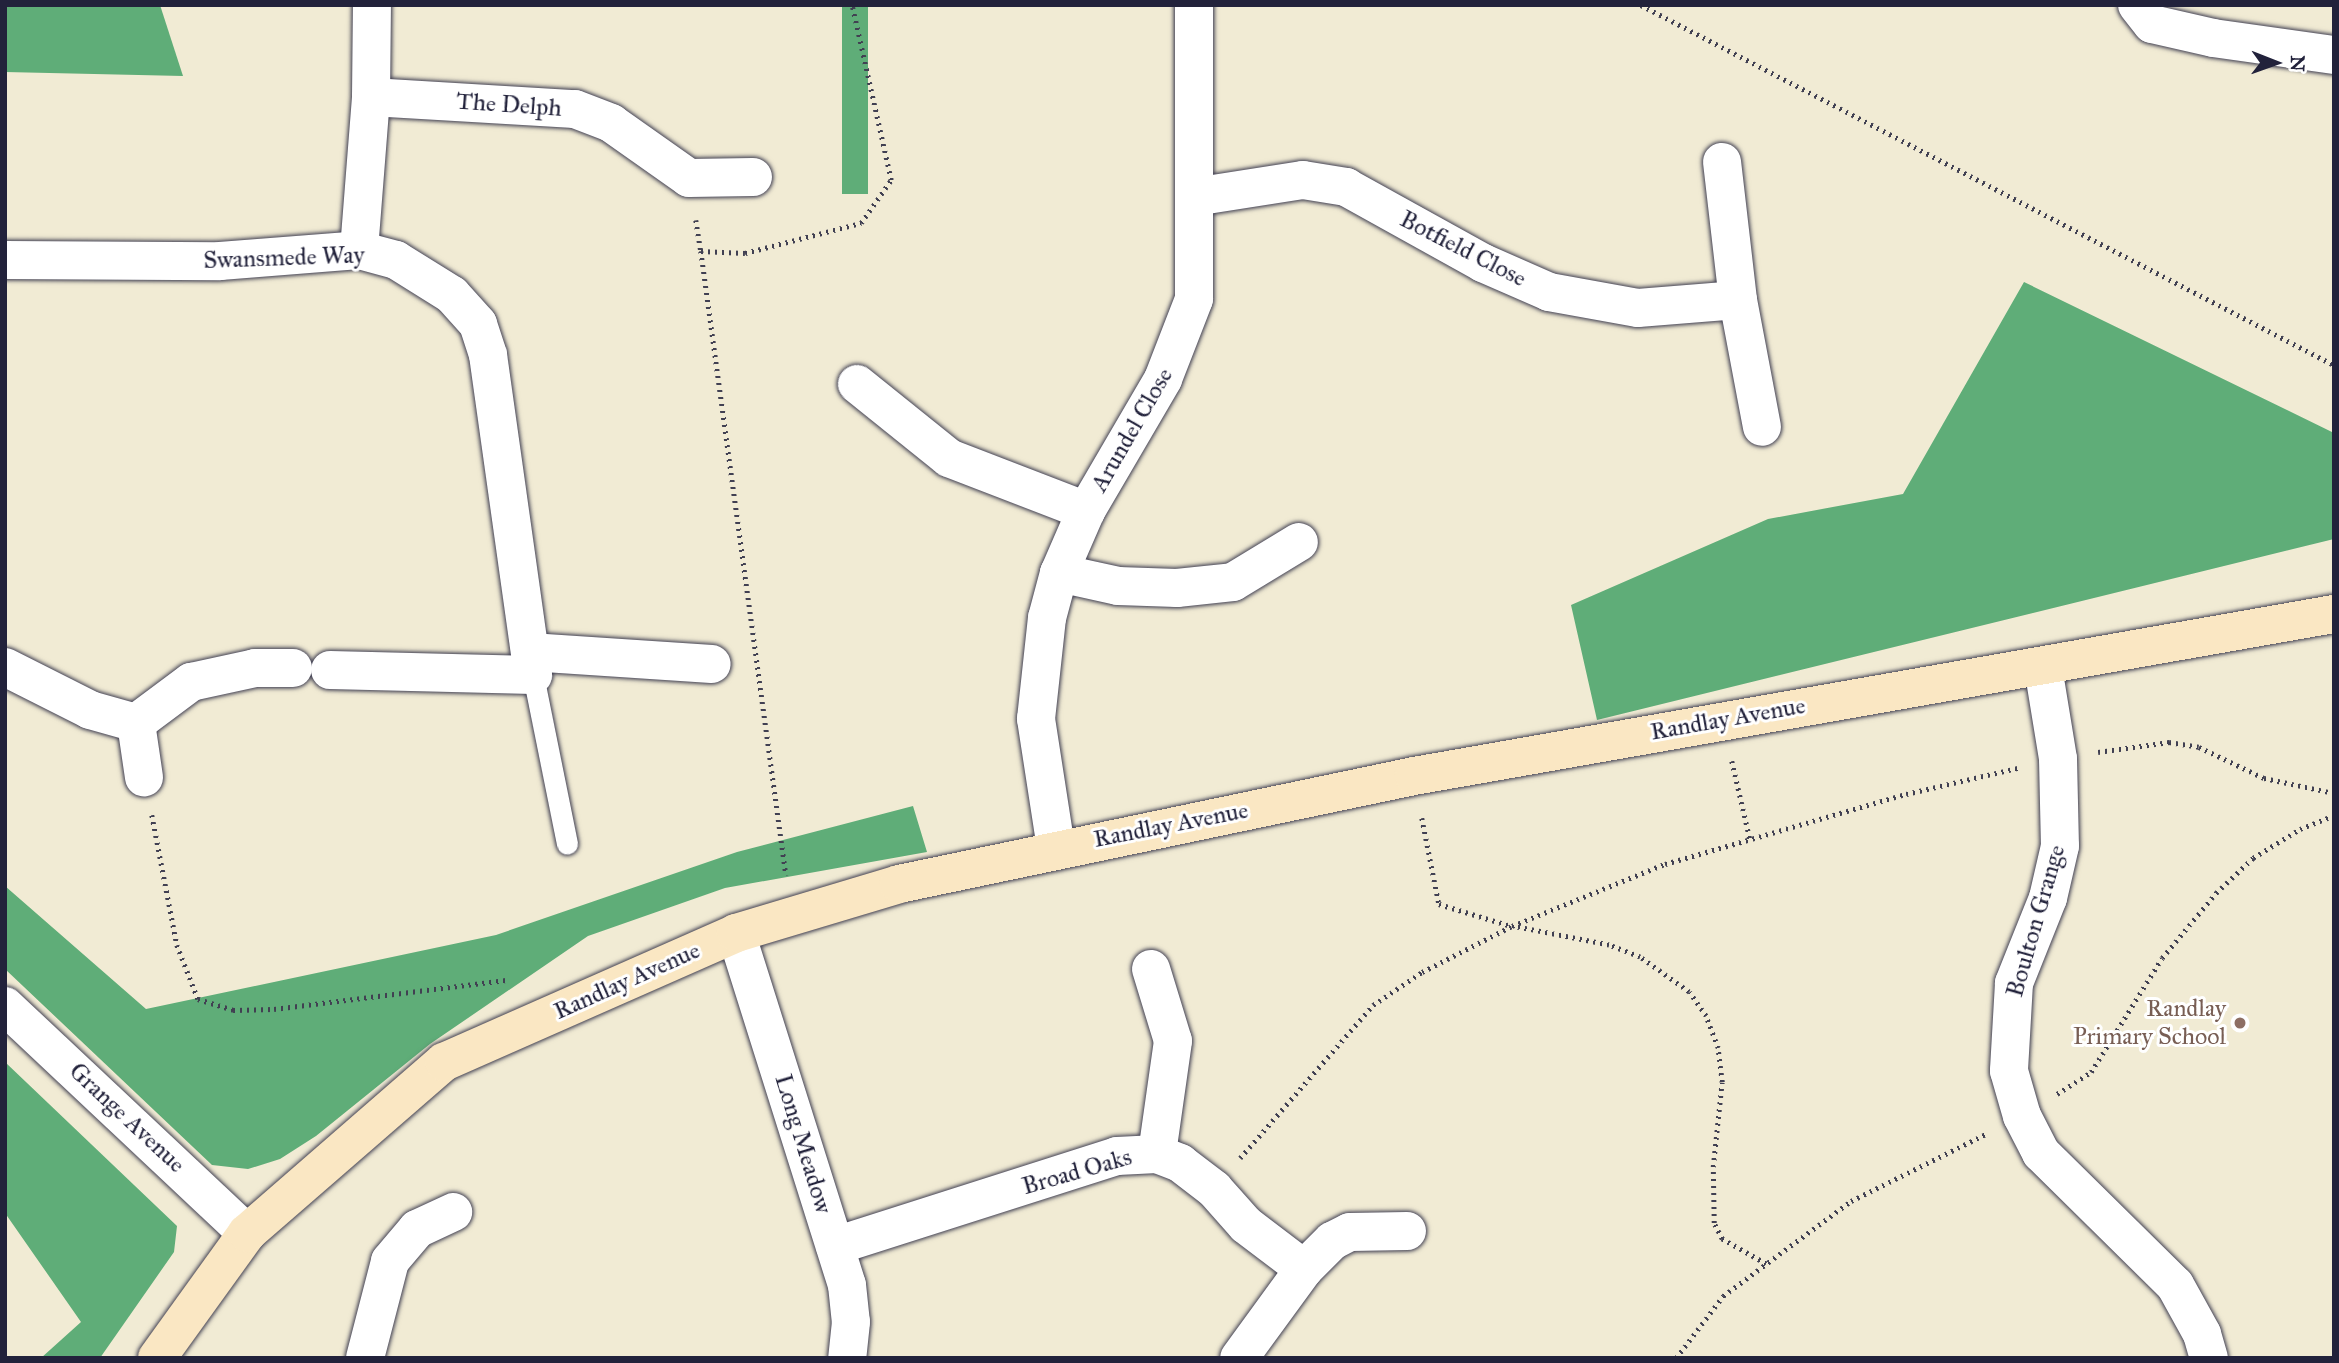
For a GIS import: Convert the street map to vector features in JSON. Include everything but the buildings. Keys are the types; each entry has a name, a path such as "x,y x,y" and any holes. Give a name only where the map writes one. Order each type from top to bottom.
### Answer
{"street":[{"path":"359,250 371,97 372,5"},
{"name":"Arundel Close","path":"1056,848 1037,719 1041,649 1059,573 1086,511 1163,379 1185,329 1194,299 1194,5"},
{"path":"2137,5 2152,24 2213,38 2334,55"},
{"name":"The Delph","path":"371,97 575,109 611,123 689,178"},
{"path":"1722,162 1738,300 1762,427"},
{"path":"689,178 752,177"},
{"name":"Botfield Close","path":"1194,197 1303,180 1346,187 1483,263 1549,292 1638,308 1738,300"},
{"name":"Swansmede Way","path":"5,260 220,261 359,250 396,260 452,295 478,324 488,355 532,664"},
{"path":"857,384 949,458 1086,511"},
{"path":"1059,573 1118,586 1177,588 1233,582 1299,542"},
{"name":"Randlay Avenue","path":"157,1358 247,1233 444,1062 736,933 899,884 1056,848 1414,776 1722,719 2043,667 2334,614"},
{"path":"330,670 532,664 712,664"},
{"path":"5,667 90,709 136,723"},
{"name":"Boulton Grange","path":"2043,667 2058,759 2060,846 2048,898 2014,983 2008,1031 2008,1071 2022,1116 2041,1153 2074,1189 2138,1245 2175,1285 2202,1334 2209,1358"},
{"path":"136,723 191,682 255,668 293,668"},
{"path":"136,723 144,777"},
{"name":"Long Meadow","path":"736,933 847,1285 851,1322 847,1358"},
{"path":"1151,969 1173,1041 1157,1154"},
{"name":"Grange Avenue","path":"5,1006 247,1233"},
{"name":"Broad Oaks","path":"835,1246 1118,1156 1157,1154 1180,1163 1213,1189 1246,1225 1304,1269"},
{"path":"365,1358 390,1261 404,1241 417,1229 453,1212"},
{"path":"1239,1358 1304,1269 1332,1241 1350,1232 1407,1231"}],"lane":[{"path":"532,664 567,844"}],"path":[{"path":"701,251 745,253 860,223 891,180 852,5"},
{"path":"1641,5 2334,365"},
{"path":"689,178 786,880"},
{"path":"1722,719 1750,839"},
{"path":"1213,1189 1373,1005 1422,972 1512,926 1599,888 1750,839 1906,794 2058,759 2169,742 2199,747 2264,778 2334,793"},
{"path":"1414,776 1439,904 1512,926 1608,945 1640,957 1689,992 1706,1016 1718,1048 1722,1082 1713,1167 1714,1223 1722,1239 1766,1264"},
{"path":"144,777 177,945 198,999 233,1010 274,1009 508,980"},
{"path":"1676,1358 1723,1296 1851,1201 2022,1116 2091,1072 2162,958 2216,892 2253,858 2300,829 2334,815"}],"green space":[{"path":"5,5 160,5 183,76 5,72"},
{"path":"842,5 868,5 868,194 842,194"},
{"path":"2024,282 2334,433 2334,539 1597,720 1571,605 1768,519 1903,494"},
{"path":"913,806 927,852 725,888 588,936 430,1044 316,1136 280,1159 248,1169 212,1165 5,969 5,886 146,1009 496,935 737,852"},
{"path":"5,1062 177,1226 174,1252 100,1358 41,1358 81,1322 5,1213"}],"place":[{"name":"Randlay Primary School","path":"2240,1023"}]}
